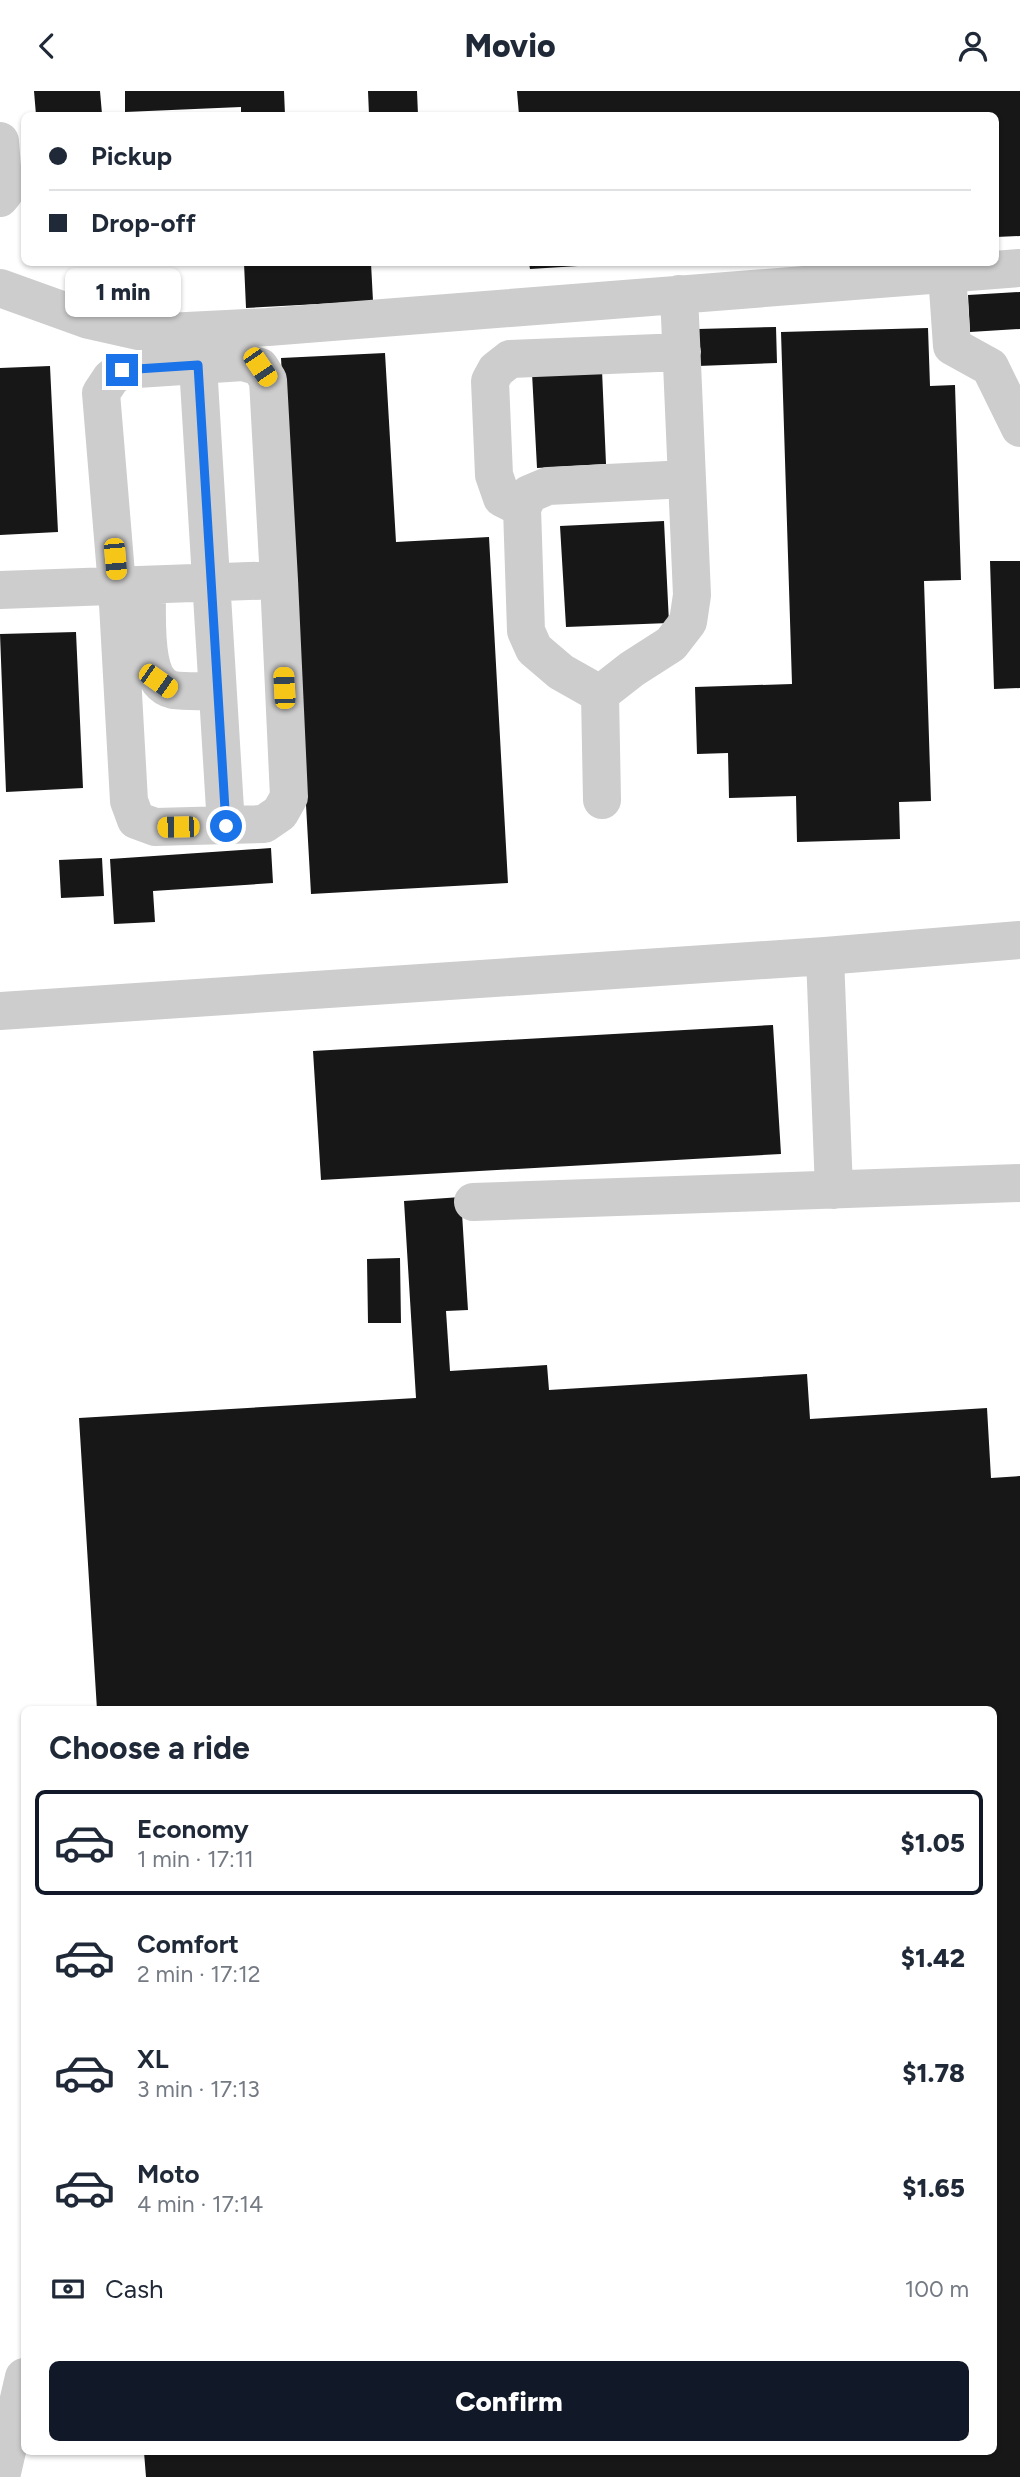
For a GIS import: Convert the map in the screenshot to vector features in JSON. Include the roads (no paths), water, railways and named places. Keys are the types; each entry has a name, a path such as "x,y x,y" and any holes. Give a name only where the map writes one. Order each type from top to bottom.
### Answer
{"lane":[{"path":"0,141 4,193 0,198"},
{"path":"0,288 89,320 147,333 268,327 1020,268"},
{"path":"947,274 952,346 990,367 1020,428"},
{"path":"600,694 671,644 688,622 692,595 679,294"},
{"path":"522,508 502,498 494,475 490,381 496,370 510,359 682,352"},
{"path":"132,586 129,800 136,820 155,827 264,824 280,813 289,797 268,380 260,367 243,362 122,370 111,378 101,393 132,586 150,664 158,681 171,689 217,691"},
{"path":"198,365 226,826"},
{"path":"600,694 561,672 534,649 526,631 522,508 529,494 548,486 688,479"},
{"path":"0,590 279,580"},
{"path":"600,694 602,800"},
{"path":"0,1011 825,956 1020,940"},
{"path":"825,956 834,1190"},
{"path":"472,1202 1020,1183"},
{"path":"1,2477 21,2390"}]}
